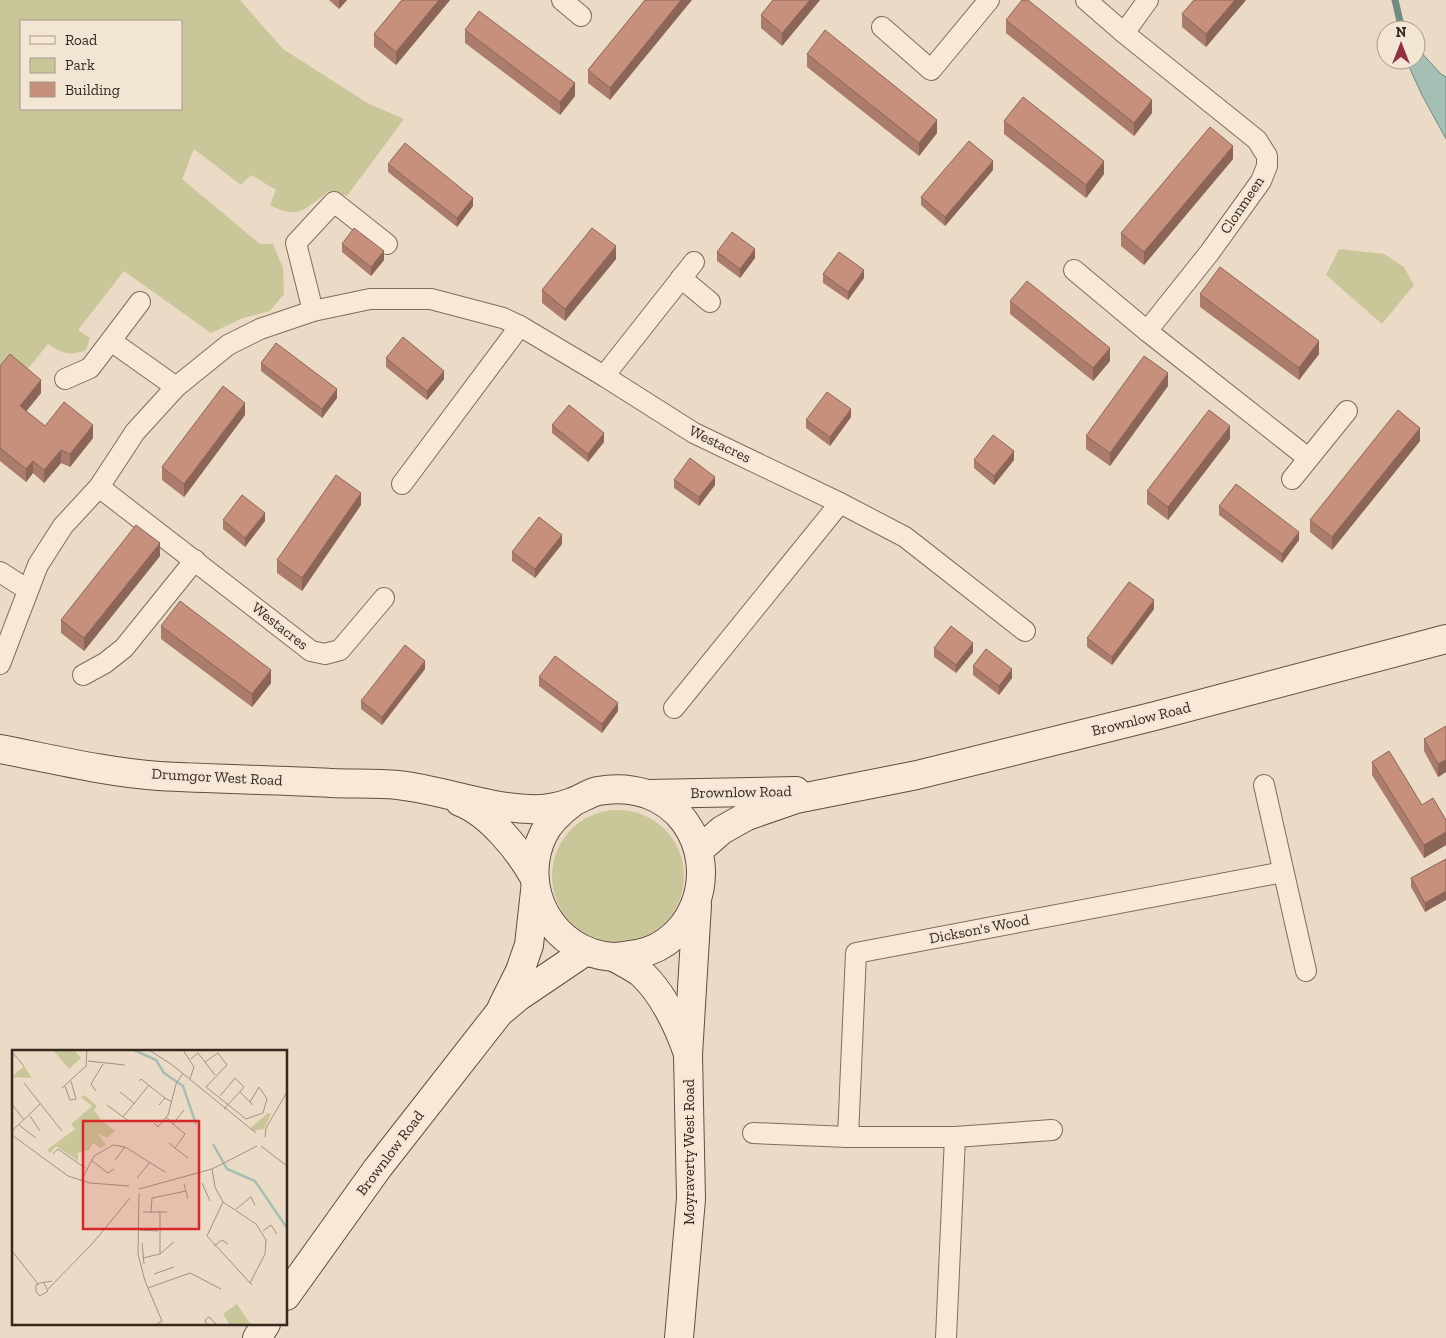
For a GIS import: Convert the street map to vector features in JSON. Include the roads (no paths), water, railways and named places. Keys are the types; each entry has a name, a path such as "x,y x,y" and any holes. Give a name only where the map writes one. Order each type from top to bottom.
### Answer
{"main road":[{"name":"Brownlow Road","path":"699,850 722,830 748,816 796,799 917,775 1305,678 1446,639"},
{"name":"Drumgor West Road","path":"0,749 89,767 156,776 399,785 530,809 572,802"},
{"path":"622,789 648,794 671,807 688,826 699,850 702,876 698,901 685,925 665,943 641,954 614,957 586,951 568,941 553,927 542,910 534,883 536,854 543,834 555,816 572,802 596,792 622,789"},
{"name":"Brownlow Road","path":"648,794 835,791"},
{"name":"Drumgor West Road","path":"436,793 470,806 505,836 522,856 534,883"},
{"name":"Brownlow Road","path":"499,1013 520,970 529,945 534,883"},
{"name":"Moyraverty West Road","path":"679,1338 691,1199 688,1055 698,901"},
{"name":"Brownlow Road","path":"288,1293 377,1169 499,1013 518,997 586,951"},
{"name":"Moyraverty West Road","path":"614,957 641,973 656,990 678,1027 688,1055"},
{"path":"257,1338 265,1326"}],"street":[{"path":"562,0 581,16"},
{"path":"882,27 931,70 989,0"},
{"name":"Clonmeen","path":"1086,0 1257,140 1267,156 1267,166 1261,181 1210,252 1147,330"},
{"path":"1124,33 1148,0"},
{"path":"313,311 296,243 334,202 387,244"},
{"path":"604,376 694,262"},
{"path":"1074,270 1308,458"},
{"path":"681,278 710,302"},
{"name":"Westacres","path":"0,664 38,565 63,526 99,488 135,432 176,386 228,345 260,329 313,311 370,299 431,299 503,318 520,326 694,433 840,503 905,537 1025,632"},
{"path":"65,379 90,368 140,302"},
{"path":"402,484 520,326"},
{"path":"111,341 176,386"},
{"path":"1292,479 1347,411"},
{"name":"Westacres","path":"99,488 311,651 325,654 340,650 384,598"},
{"path":"674,708 840,503"},
{"path":"83,675 105,663 124,648 195,560"},
{"path":"0,572 28,590"},
{"path":"1264,785 1306,971"},
{"name":"Dickson's Wood","path":"848,1137 856,953 1283,872"},
{"path":"753,1133 848,1137 955,1137 1052,1130"},
{"path":"946,1338 955,1137"}],"waterway":[{"path":"1395,0 1400,20"}]}
